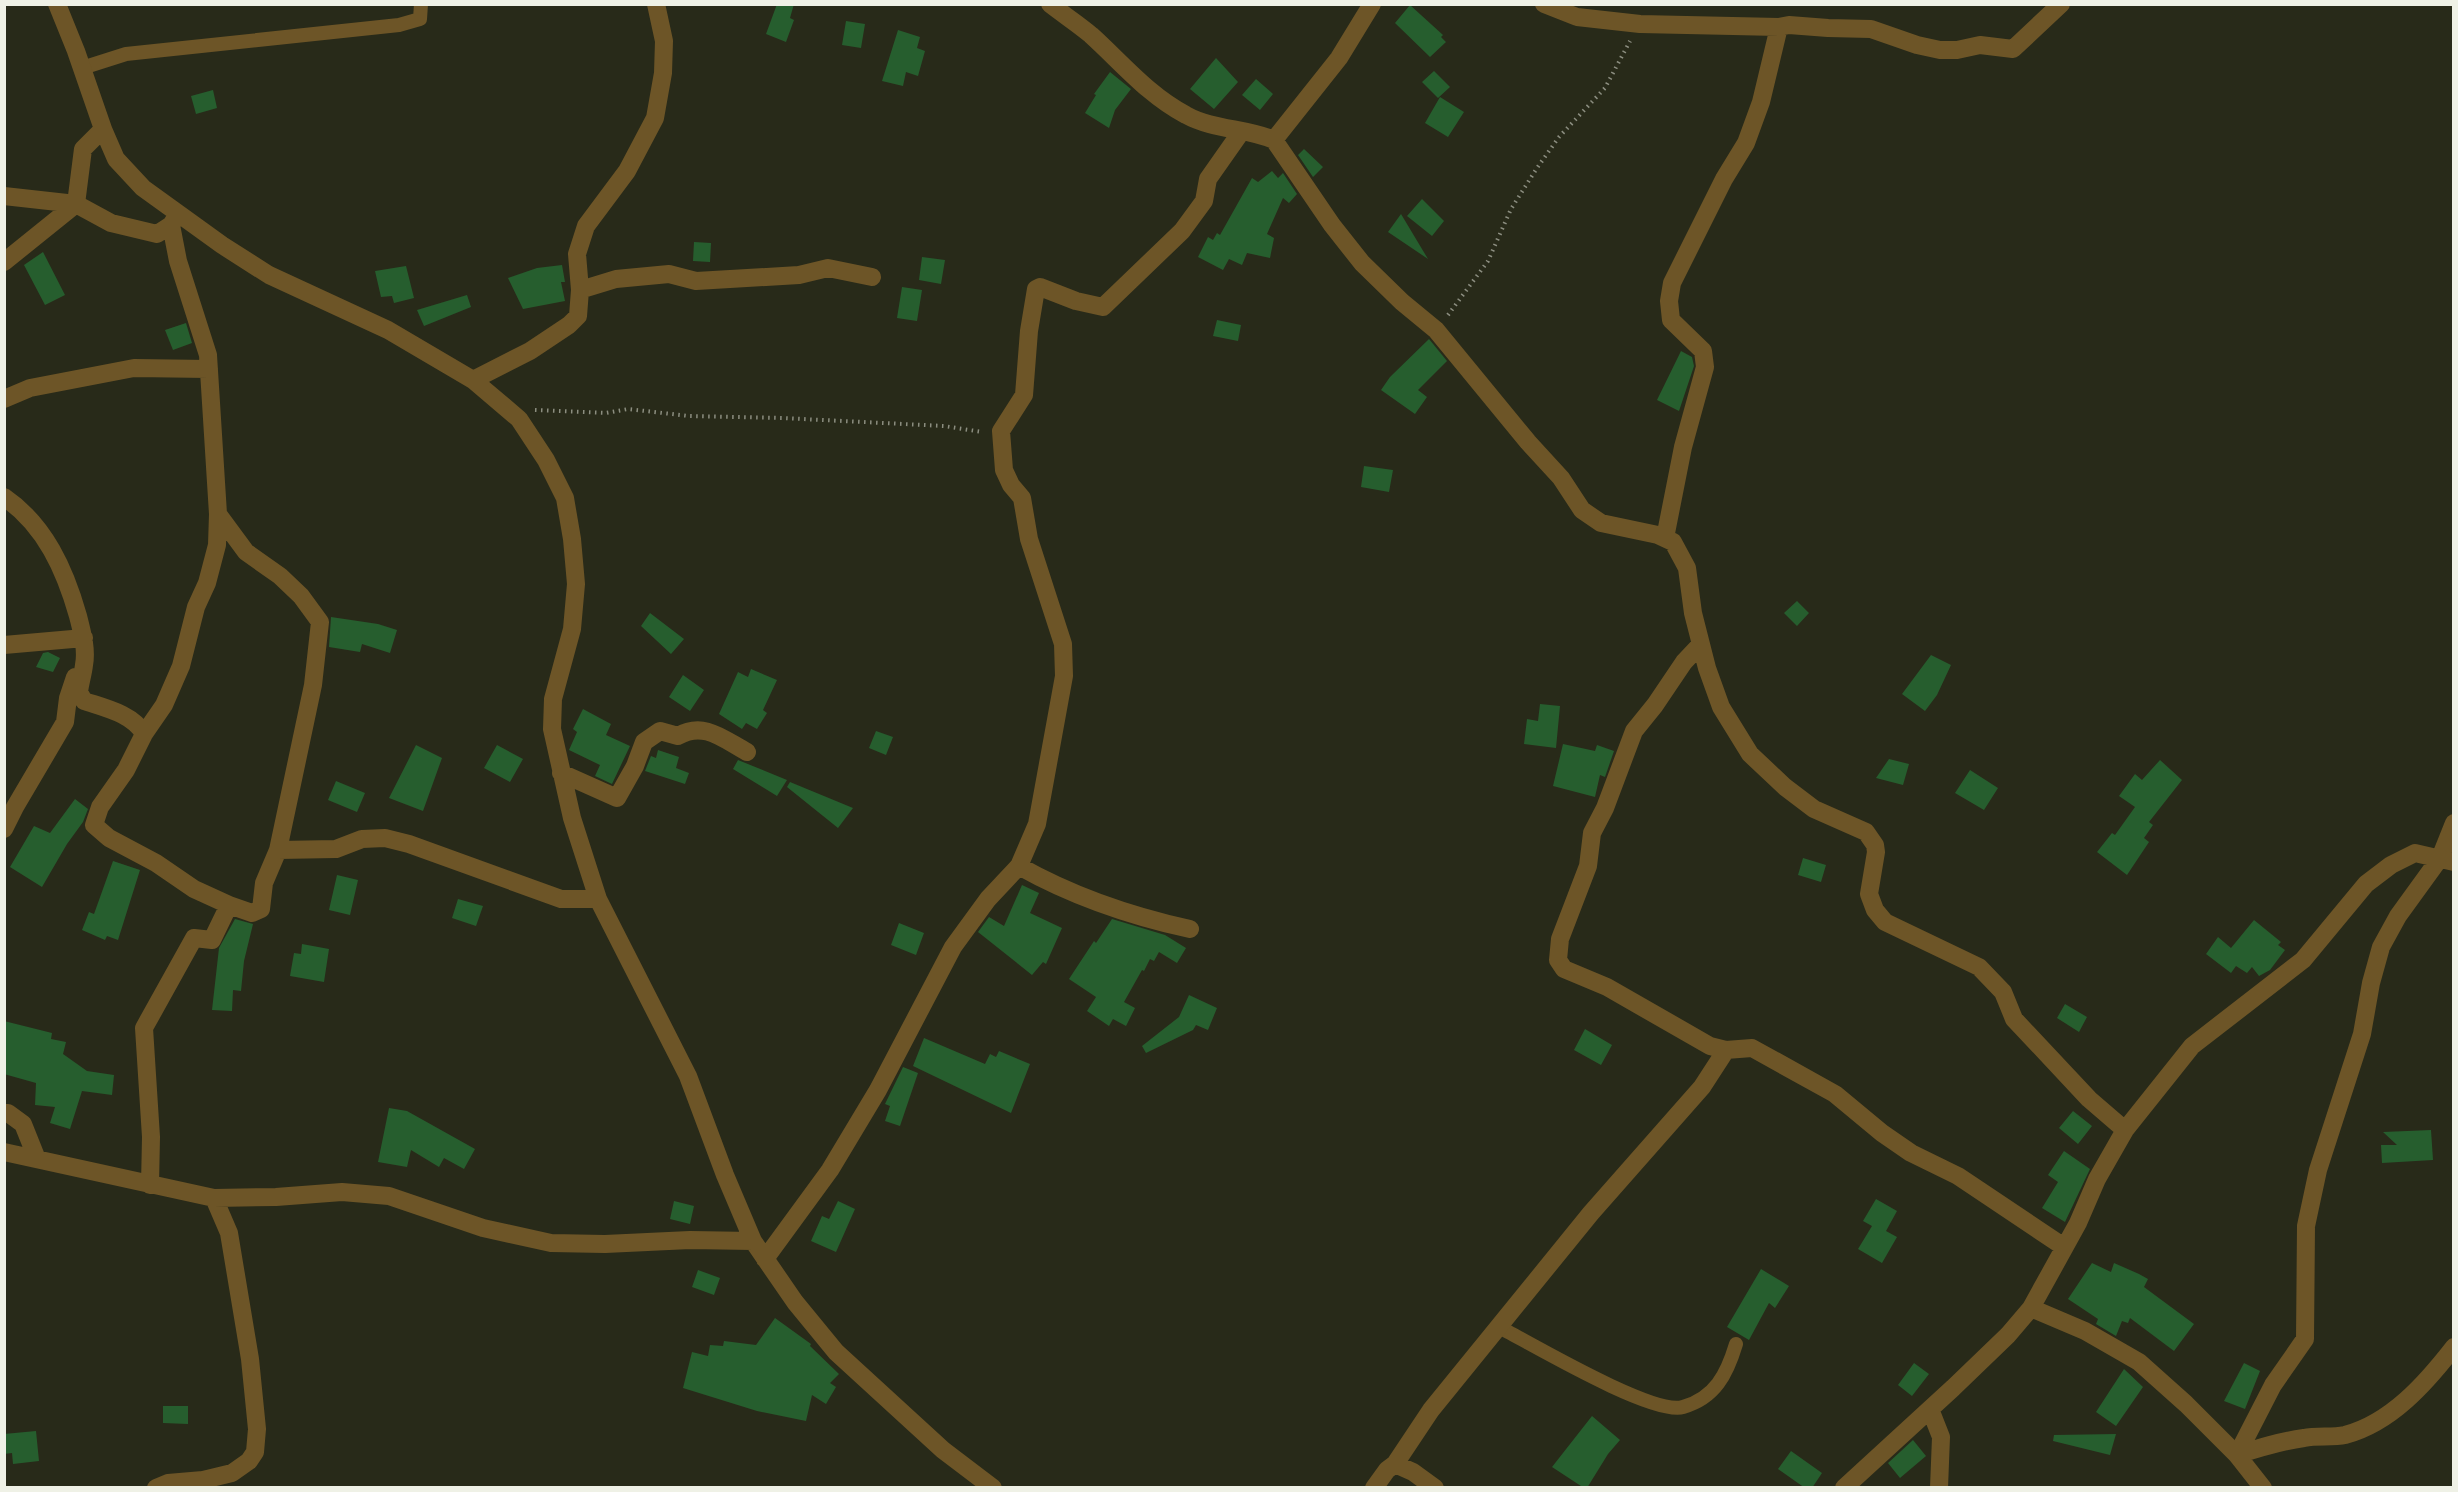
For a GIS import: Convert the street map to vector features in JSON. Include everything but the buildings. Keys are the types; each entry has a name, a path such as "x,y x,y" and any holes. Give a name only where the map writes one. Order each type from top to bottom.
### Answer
{"street":[{"path":"57,4 116,159 175,220 269,275 388,330 473,380 519,419 546,460 565,498 576,584 572,629 553,699 552,729 585,863 598,899 688,1076 724,1175 753,1241 765,1259 795,1302 836,1352 943,1450 993,1488"},
{"path":"473,380 530,351 569,326 578,316 580,290 577,254 586,226 627,171 656,118 663,73 664,41 656,4"},
{"path":"1050,4 1090,34 1144,87 1186,116 1214,126 1274,140 1332,225 1362,263 1402,302 1436,330 1561,478 1582,510 1601,523 1665,538 1673,542 1687,568 1701,644 1721,707 1750,754 1785,787 1814,809 1866,832 1875,844 1876,852 1869,894 1875,910 1885,922 1979,967 2003,992 2014,1019 2089,1099 2126,1130"},
{"path":"1274,140 1339,58 1372,4"},
{"path":"1544,4 1577,16 1640,24 1779,27 1789,25 1871,29 1917,45 1940,50 1957,50 1980,45 2013,49 2061,4"},
{"path":"1665,538 1683,447 1705,367 1703,351 1671,320 1669,301 1672,283 1719,188 1746,143 1761,102 1779,27"},
{"path":"4,262 76,204 83,149 103,129"},
{"path":"765,1259 830,1170 878,1090 953,947 988,899 1019,866 1036,824 1064,676 1063,644 1029,539 1022,498 1011,485 1004,470 1001,431 1024,395 1032,303 1036,289 1040,287 1076,301 1103,307 1182,231 1204,201 1208,179 1241,132"},
{"path":"4,196 76,204 111,223 157,234 175,220"},
{"path":"175,220 178,261 208,355 218,514 217,545 207,582 196,607 181,666 164,705 144,734 126,770 100,807 94,825 109,838 156,863 194,889 252,913 261,909 264,884 278,850 313,685 320,622 301,596 280,576 246,552 218,514"},
{"path":"580,290 616,279 669,274 696,281 798,276 828,268 872,277"},
{"path":"4,399 30,388 134,368 209,369"},
{"path":"4,497 19,507 47,540 68,581 84,647 79,692 84,701 138,723 144,734"},
{"path":"1701,644 1684,662 1634,731 1605,808 1592,833 1588,866 1560,939 1557,960 1564,969 1607,987 1710,1046 1726,1050 1752,1048 1835,1094 1882,1133 1911,1153 1958,1176 2064,1247"},
{"path":"4,645 84,647"},
{"path":"4,829 65,722 68,698 84,647"},
{"path":"561,773 617,798 635,766 644,742 660,731 678,736 689,729 704,729 747,752"},
{"path":"2237,1455 2273,1385 2305,1340 2306,1226 2318,1170 2362,1034 2371,983 2381,946 2398,916 2447,860 2454,823"},
{"path":"278,850 336,849 362,839 384,838 409,844 561,899 598,899"},
{"path":"1844,1488 2008,1335 2031,1308 2097,1179 2126,1130 2192,1046 2303,960 2366,884 2391,865 2415,853 2447,860"},
{"path":"1019,866 1052,885 1107,906 1191,929"},
{"path":"150,1185 151,1137 144,1028 194,938 212,940 229,905"},
{"path":"1374,1488 1395,1464 1431,1410 1592,1213 1702,1087 1726,1050"},
{"path":"4,1113 8,1113 23,1124 37,1159"},
{"path":"4,1152 214,1198 276,1197 342,1192 389,1196 483,1228 550,1243 753,1241"},
{"path":"156,1488 168,1483 203,1480 232,1473 249,1461 255,1452 257,1429 248,1348 230,1233 214,1198"},
{"path":"2031,1308 2085,1331 2139,1362 2186,1404 2237,1455 2263,1488"},
{"path":"2237,1455 2297,1439 2343,1436 2363,1429 2402,1403 2435,1371 2454,1347"},
{"path":"1930,1409 1941,1437 1939,1488"},
{"path":"1395,1464 1413,1472 1435,1488"}],"lane":[{"path":"82,68 126,54 399,25 420,19 421,4"},
{"path":"1499,1327 1611,1385 1658,1405 1681,1408 1708,1395 1729,1370 1736,1344"}],"path":[{"path":"1436,330 1488,261 1511,209 1537,168 1559,137 1605,88 1640,24"},
{"path":"519,419 534,410 606,413 628,409 689,416 782,418 944,426 976,432 1001,431"}]}
